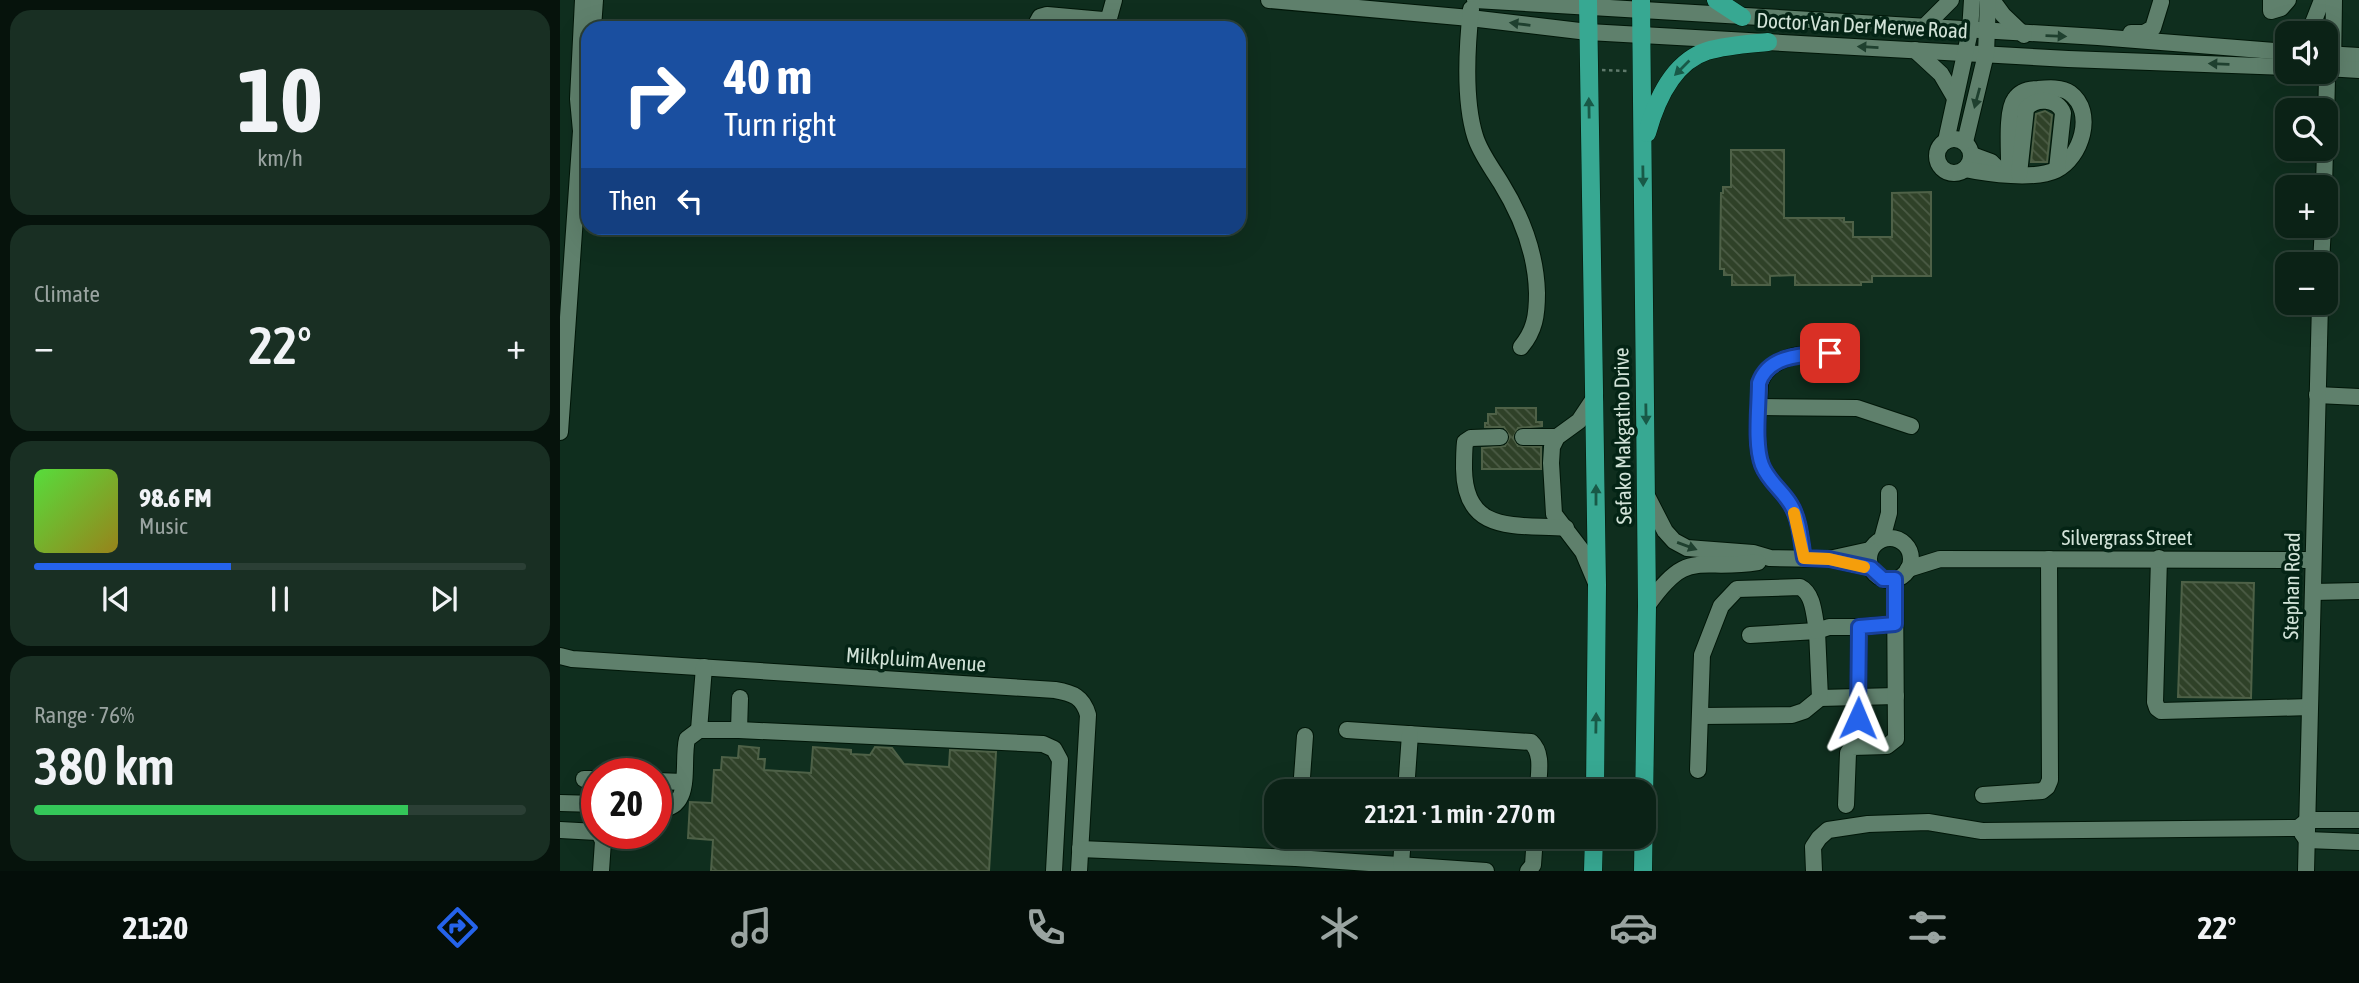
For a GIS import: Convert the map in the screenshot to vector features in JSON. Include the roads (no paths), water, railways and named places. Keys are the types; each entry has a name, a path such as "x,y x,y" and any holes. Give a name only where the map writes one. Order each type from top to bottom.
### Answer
{"main road":[{"path":"1716,0 1742,16"},
{"name":"Sefako Makgatho Drive","path":"1588,3 1597,585 1595,779"},
{"name":"Sefako Makgatho Drive","path":"1641,5 1647,496 1643,871"},
{"path":"1642,149 1657,102 1671,79 1688,61 1712,50 1768,42"},
{"path":"1593,871 1594,849"}],"street":[{"path":"582,21 583,0"},
{"path":"594,21 595,0"},
{"path":"1038,21 1040,17 1047,15 1103,20 1109,18 1114,0"},
{"name":"Doctor Van Der Merwe Road","path":"1274,0 1588,32 2275,66"},
{"path":"1473,0 1468,60 1470,113 1475,137 1483,156 1521,220 1534,263 1537,314 1528,338 1521,347"},
{"name":"Doctor Van Der Merwe Road","path":"1473,0 1641,5 1742,16 2275,49"},
{"path":"1923,28 1951,0"},
{"path":"1946,141 1966,53 1972,0"},
{"path":"1990,0 1986,54 1967,156 1955,173 1940,166 1937,155 1941,144 1956,138 1967,156 1992,162 2010,173 2045,173 2057,169 2073,157 2080,145 2082,114 2079,103 2062,89 2036,89 2021,93 2011,106 2010,173"},
{"path":"1990,0 2024,34"},
{"path":"2271,0 2271,10 2281,8 2288,0"},
{"path":"2315,21 2322,0"},
{"path":"2322,0 2322,21"},
{"path":"2332,21 2334,0"},
{"path":"2098,37 2108,32 2149,31 2156,23 2161,2"},
{"path":"560,432 581,131 578,99 581,40"},
{"path":"1915,50 1941,74 1955,98"},
{"path":"2338,63 2359,56"},
{"path":"2338,67 2359,70"},
{"path":"560,184 577,186"},
{"name":"Stephan Road","path":"2306,871 2304,829 2310,707 2320,315"},
{"path":"1804,558 1791,505 1762,467 1759,455 1759,383 1763,372 1790,357 1850,351"},
{"path":"2317,395 2359,397"},
{"path":"1595,397 1579,421 1557,437 1551,452 1552,503 1557,518 1583,552 1597,585"},
{"path":"1759,407 1857,408 1911,426"},
{"path":"1500,437 1471,438 1465,442 1465,489 1472,506 1482,516 1495,522 1566,528"},
{"path":"1523,437 1557,437"},
{"path":"1889,494 1889,544"},
{"name":"Silvergrass Street","path":"1647,496 1665,531 1682,546 1770,558 1829,559 1871,568"},
{"path":"1889,544 1869,559 1871,568 1883,579 1901,574"},
{"path":"1846,805 1848,753 1852,747 1887,746 1896,739 1895,624 1901,574 1911,559 1889,544"},
{"name":"Silvergrass Street","path":"1829,559 1889,544 1940,559 2313,559"},
{"name":"Silvergrass Street","path":"1647,606 1666,580 1681,569 1694,565 1753,563 1770,558"},
{"path":"2159,558 2157,708 2161,711 2310,707"},
{"name":"Silvergrass Street","path":"1901,574 1940,559"},
{"path":"1983,795 2042,791 2050,780 2049,559"},
{"path":"1698,770 1702,656 1721,606 1737,589 1800,587 1806,590 1817,631 1820,698"},
{"path":"2313,592 2359,592"},
{"path":"1750,635 1895,624"},
{"path":"1858,718 1859,627"},
{"name":"Milkpluim Avenue","path":"564,660 1055,690 1074,694 1086,705 1088,715 1079,871"},
{"path":"703,730 708,667"},
{"path":"1700,716 1792,715 1804,711 1820,698 1896,696"},
{"path":"739,730 740,698"},
{"path":"672,807 679,801 684,782 687,739 703,730 1049,746 1058,754 1060,760 1054,871"},
{"path":"1347,730 1531,742 1537,747 1539,755 1538,779"},
{"path":"1407,779 1410,734"},
{"path":"1302,779 1305,736"},
{"path":"672,782 684,782"},
{"path":"560,803 581,804"},
{"path":"1814,871 1814,847 1828,830 1868,824 1928,822 1982,831 2304,829 2359,820"},
{"path":"2304,829 2359,842"},
{"path":"560,830 581,831"},
{"path":"601,871 602,849"},
{"path":"609,871 611,849"},
{"path":"1080,849 1296,858 1486,871"},
{"path":"1296,858 1297,849"},
{"path":"1401,865 1402,849"},
{"path":"1528,871 1533,865 1534,849"}]}
